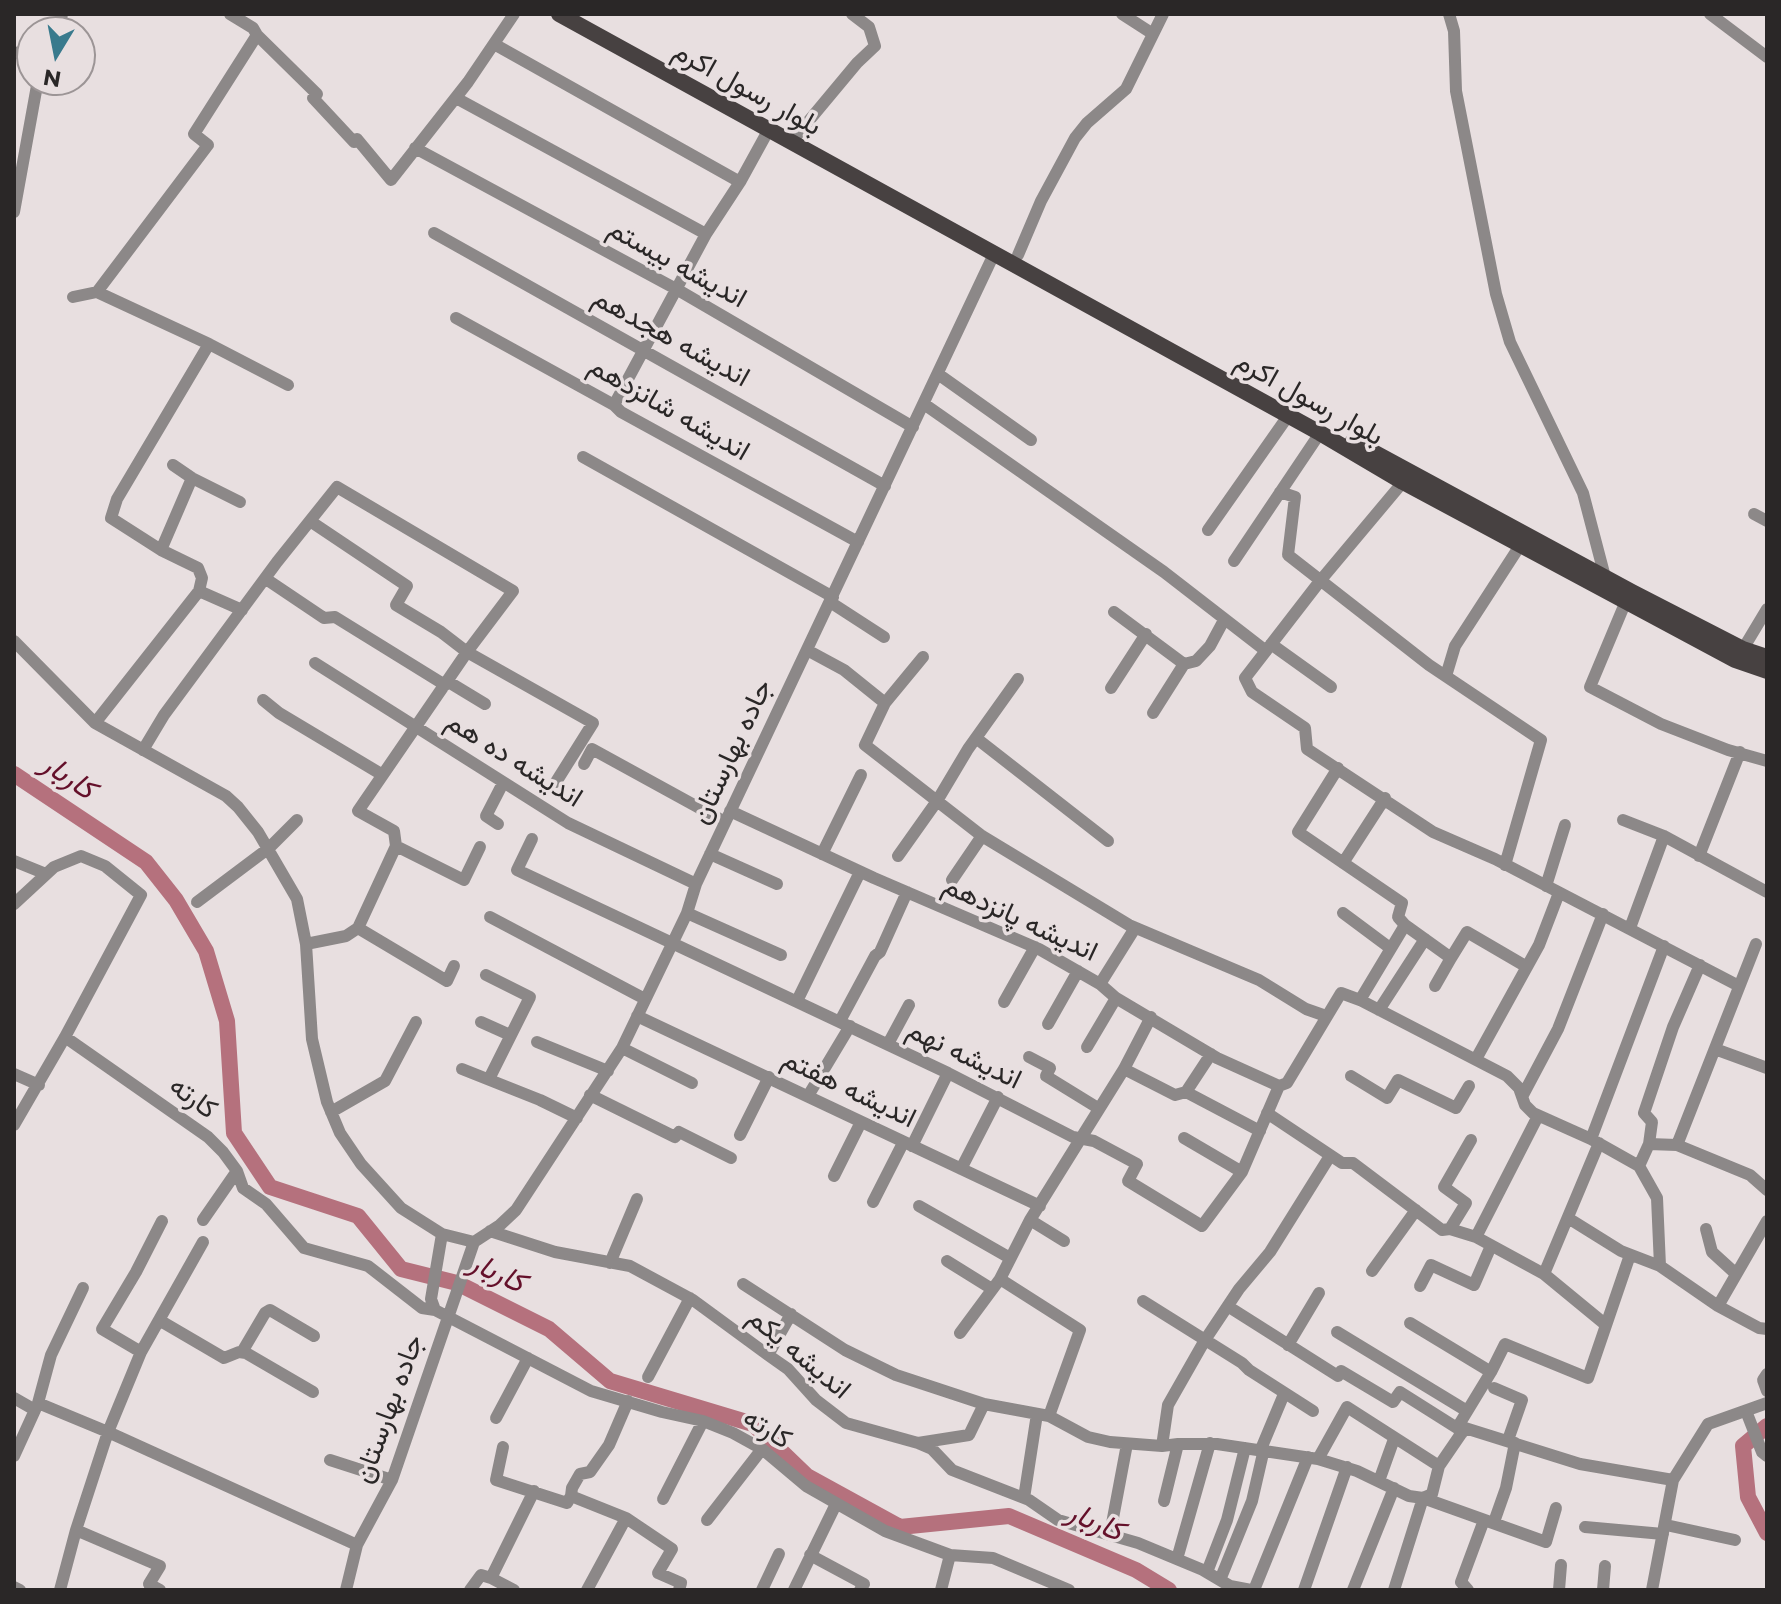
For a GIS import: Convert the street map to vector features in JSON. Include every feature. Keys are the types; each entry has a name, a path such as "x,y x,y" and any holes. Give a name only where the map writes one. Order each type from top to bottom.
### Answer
{"main road":[{"name":"بلوار رسول اکرم","path":"559,14 768,131 997,249 1018,255 1602,583 1626,601 1735,660 1767,671"},
{"name":"بلوار رسول اکرم","path":"582,14 1403,482 1602,583 1743,649 1767,657"}],"street":[{"path":"231,14 253,28 317,94 313,98 354,142 357,139 391,180 456,98 514,14"},
{"path":"797,135 875,46 869,27 852,14"},
{"path":"1122,14 1153,34"},
{"path":"1018,255 1041,201 1075,138 1087,123 1126,89 1163,14"},
{"path":"1449,14 1454,31 1456,91 1500,306 1515,354 1583,493 1602,583"},
{"path":"1710,14 1767,57"},
{"path":"97,292 208,145 194,134 257,35"},
{"path":"494,44 740,182"},
{"path":"14,212 35,96"},
{"path":"456,98 706,234"},
{"path":"614,405 706,234 768,131"},
{"name":"اندیشه بیستم","path":"415,148 678,290 913,427"},
{"name":"اندیشه هجدهم","path":"434,233 885,486"},
{"name":"جاده بهارستان","path":"346,1590 357,1545 392,1480 438,1308 453,1298 474,1242 516,1210 622,1048 673,944 710,854 997,249"},
{"path":"73,297 97,292 288,385"},
{"name":"اندیشه شانزدهم","path":"456,318 858,542"},
{"path":"95,723 199,591 202,578 198,568 161,550 111,518 123,489 209,344"},
{"path":"938,374 1031,440"},
{"path":"924,404 1164,572 1224,620 1331,687"},
{"path":"1208,530 1288,416"},
{"path":"1234,561 1320,433"},
{"path":"583,457 831,600 884,637"},
{"path":"173,465 240,502"},
{"path":"161,550 192,478"},
{"path":"1403,482 1320,581 1245,678 1252,692 1305,728 1307,749 1433,832 1603,914 1739,986"},
{"path":"143,750 164,715 337,487 513,591 381,774 358,811 394,831 396,846 358,928 346,936 306,944"},
{"path":"1280,492 1295,497 1288,555 1446,676 1541,740 1505,865"},
{"path":"1754,514 1767,521"},
{"path":"310,521 407,586 396,605 467,652 593,723 556,782"},
{"path":"1446,676 1455,646 1521,544"},
{"path":"266,579 324,618 335,617 485,704"},
{"path":"199,591 242,610"},
{"path":"1626,601 1590,687 1661,724 1767,761"},
{"path":"1743,649 1767,609"},
{"path":"1114,612 1184,664"},
{"path":"1153,713 1184,664 1196,661 1210,646 1224,620"},
{"path":"1111,688 1146,634"},
{"path":"14,641 95,723 204,782 238,807 269,848 297,899 306,944 312,1039 331,1112 347,1143 401,1208 447,1236 474,1242"},
{"path":"807,650 844,670 885,703"},
{"path":"923,657 885,703 865,745 982,836 1135,928 1189,948 1259,980 1306,1009 1326,1016"},
{"name":"اندیشه ده هم","path":"315,663 568,823 696,884"},
{"path":"898,856 1018,679"},
{"path":"263,700 279,713 381,774"},
{"path":"976,738 1108,841"},
{"name":"اندیشه پانزدهم","path":"584,764 592,749 728,817 822,854 1035,947 1211,1054 1279,1086"},
{"path":"1699,856 1740,752"},
{"path":"1338,768 1298,832 1402,903 1398,917 1405,925 1451,958"},
{"path":"822,854 861,775"},
{"path":"498,824 486,816 503,783"},
{"path":"1343,863 1385,798"},
{"path":"197,902 269,848 297,820"},
{"path":"1623,820 1664,836 1767,892"},
{"path":"1546,886 1565,825"},
{"path":"952,880 982,836"},
{"path":"1630,928 1664,836"},
{"name":"اندیشه نهم","path":"532,839 517,870 888,1044 1080,1140 1094,1141 1137,1164 1128,1181 1202,1226 1242,1172"},
{"path":"396,846 464,880 480,847"},
{"path":"710,854 777,884"},
{"path":"14,904 54,867 81,856 105,866 141,895 39,1085 14,1125"},
{"path":"14,861 46,874"},
{"path":"797,1001 860,872"},
{"path":"808,1096 907,892"},
{"path":"1476,1059 1539,945 1559,893"},
{"path":"687,913 781,955"},
{"path":"1343,913 1390,948"},
{"path":"1523,1095 1558,1029 1603,914"},
{"path":"490,917 645,999"},
{"path":"1360,1000 1405,925"},
{"path":"358,928 447,981 454,966"},
{"path":"1100,984 1135,928"},
{"path":"1435,986 1467,932 1527,967"},
{"path":"1379,1010 1425,939"},
{"path":"1677,1145 1756,944"},
{"path":"1544,1274 1568,1218 1664,946"},
{"path":"1004,1002 1035,947"},
{"path":"1639,1166 1649,1144 1652,1122 1644,1113 1673,1027 1700,965"},
{"path":"1048,1024 1078,971"},
{"path":"486,975 530,997 489,1079"},
{"path":"1184,1138 1242,1172 1279,1086 1287,1083 1341,993 1507,1076 1523,1095 1525,1105 1538,1116 1595,1141 1639,1166 1657,1198 1660,1266"},
{"path":"1087,1047 1116,998"},
{"path":"888,1044 909,1005"},
{"name":"اندیشه هفتم","path":"637,1016 1040,1206"},
{"path":"960,1333 996,1284 1030,1220 1124,1069 1151,1017"},
{"path":"331,1112 385,1081 416,1022"},
{"path":"481,1022 510,1035"},
{"name":"کارته","path":"65,1037 208,1137 237,1171 243,1188 266,1204 304,1248 368,1266 422,1308 438,1308 591,1391 703,1421 762,1449 806,1486 885,1531 950,1555 993,1558 1046,1586 1069,1590"},
{"path":"537,1042 608,1071"},
{"path":"622,1048 692,1083"},
{"path":"1715,1049 1767,1068"},
{"path":"1124,1069 1175,1095 1186,1092 1211,1054"},
{"path":"1029,1057 1050,1068 1046,1076 1098,1108"},
{"path":"462,1069 577,1118"},
{"path":"873,1202 948,1073"},
{"path":"14,1074 39,1085"},
{"path":"1351,1076 1387,1098 1398,1080 1456,1108 1469,1086"},
{"path":"740,1135 769,1077"},
{"path":"1186,1092 1260,1131"},
{"path":"590,1095 675,1137 679,1132 731,1158"},
{"path":"961,1169 998,1097"},
{"path":"1267,1113 1342,1163 1353,1163 1442,1230 1450,1229 1476,1237 1544,1274 1606,1325"},
{"path":"1476,1237 1538,1116"},
{"path":"834,1176 861,1122"},
{"path":"1450,1229 1466,1203 1444,1187 1471,1140"},
{"path":"1649,1144 1677,1145 1750,1175 1767,1190"},
{"path":"1162,1446 1168,1405 1205,1340 1239,1289 1270,1252 1330,1156"},
{"path":"203,1220 237,1171"},
{"path":"610,1263 637,1199"},
{"path":"919,1206 1010,1258"},
{"path":"1372,1271 1416,1210"},
{"path":"1568,1218 1630,1255 1660,1266 1718,1306 1759,1328 1767,1329"},
{"path":"1030,1220 1064,1241"},
{"path":"141,1352 102,1329 162,1221"},
{"path":"1718,1306 1767,1221"},
{"path":"1706,1229 1712,1252 1735,1273"},
{"name":"اندیشه یکم","path":"490,1231 555,1252 630,1266 690,1298 788,1369 816,1400 846,1423 932,1449 952,1470 1024,1498 1058,1520 1110,1534 1177,1559 1230,1586 1252,1590"},
{"path":"438,1308 435,1266 447,1236"},
{"path":"60,1590 108,1432 141,1352 203,1242"},
{"path":"1420,1286 1431,1265 1474,1285 1491,1246"},
{"path":"1394,1590 1423,1498 1432,1494 1439,1466 1505,1344 1588,1378 1630,1255"},
{"path":"947,1261 1080,1330 1043,1415 1024,1498"},
{"path":"743,1284 845,1350 896,1375 984,1404 1043,1415 1088,1437 1162,1446 1210,1443 1313,1458 1347,1467 1409,1496 1423,1498 1546,1542 1556,1508"},
{"path":"14,1456 36,1406 51,1355 83,1288"},
{"path":"1288,1345 1319,1293"},
{"path":"648,1377 690,1298"},
{"path":"1143,1301 1313,1411"},
{"path":"1229,1307 1338,1376 1341,1371 1393,1402 1400,1392 1460,1431"},
{"path":"159,1320 224,1358 242,1352 265,1313 270,1310 314,1336"},
{"path":"768,1355 791,1314"},
{"path":"1410,1323 1491,1372"},
{"path":"1337,1332 1467,1411"},
{"path":"242,1352 313,1392"},
{"path":"496,1418 528,1358"},
{"path":"1767,1374 1763,1380 1767,1391"},
{"path":"1468,1590 1461,1582 1506,1488 1511,1442 1522,1400 1494,1388"},
{"path":"1220,1580 1252,1501 1263,1449 1284,1394"},
{"path":"14,1398 108,1432 357,1545"},
{"path":"503,1447 496,1480 567,1503 580,1474 590,1472 609,1445 628,1401"},
{"path":"1652,1590 1673,1480 1708,1424 1747,1414 1767,1403"},
{"path":"918,1443 969,1435 984,1404"},
{"path":"1252,1590 1313,1458 1347,1407 1439,1466"},
{"path":"1747,1414 1765,1454"},
{"path":"663,1499 703,1421"},
{"path":"1460,1431 1465,1428 1580,1464 1673,1480"},
{"path":"1379,1481 1394,1439"},
{"path":"1177,1559 1210,1443"},
{"path":"1110,1534 1127,1444"},
{"path":"1164,1501 1178,1444"},
{"path":"1207,1572 1227,1520 1245,1448"},
{"path":"707,1520 762,1449"},
{"path":"330,1460 392,1480"},
{"path":"1304,1590 1347,1467"},
{"path":"1353,1590 1394,1488"},
{"path":"491,1578 534,1491"},
{"path":"571,1496 626,1518 672,1549 658,1573 681,1583 679,1590"},
{"path":"794,1590 836,1504"},
{"path":"587,1590 626,1518"},
{"path":"1585,1527 1665,1529 1735,1540"},
{"path":"76,1530 160,1566 149,1584 160,1590"},
{"path":"762,1590 779,1554"},
{"path":"810,1555 864,1584 860,1590"},
{"path":"941,1590 950,1555"},
{"path":"1559,1590 1561,1565"},
{"path":"1603,1590 1605,1566"},
{"path":"470,1590 481,1575 514,1590"},
{"path":"14,1587 20,1590"}],"waterway":[{"name":"کاربار","path":"14,774 146,862 176,900 206,951 227,1021 234,1133 270,1187 358,1216 401,1269 457,1283 549,1329 610,1381 753,1424 807,1476 900,1527 1009,1516 1136,1570 1169,1590"},
{"name":"کاربار","path":"1767,1426 1743,1446 1748,1497 1767,1533"}]}
